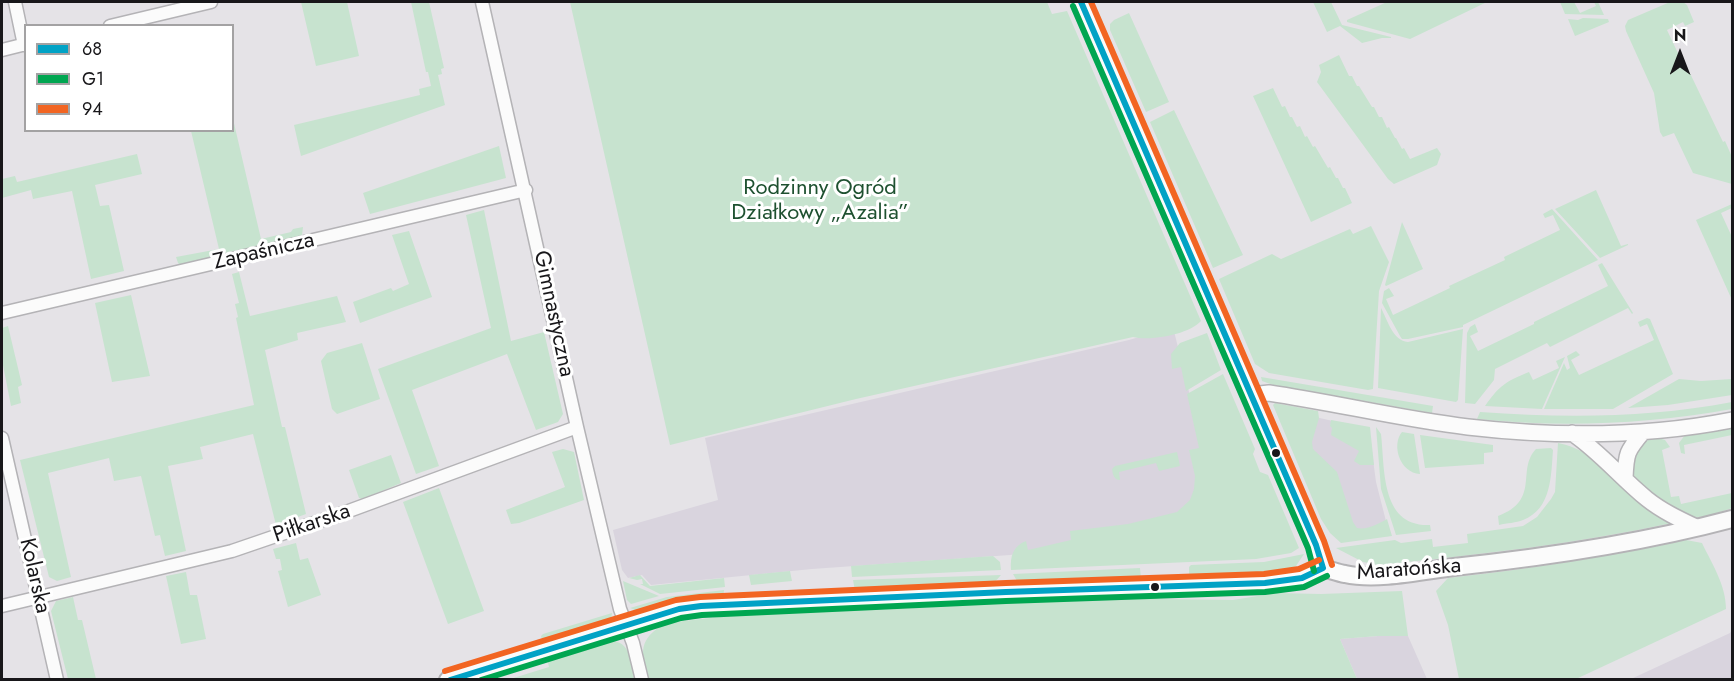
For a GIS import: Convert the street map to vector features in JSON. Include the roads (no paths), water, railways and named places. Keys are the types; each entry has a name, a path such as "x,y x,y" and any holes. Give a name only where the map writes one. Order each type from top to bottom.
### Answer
{"main road":[{"name":"Maratońska","path":"448,680 626,627 678,609 701,606 1265,583 1302,578 1323,568 1346,575 1382,576 1588,549 1732,519"}],"street":[{"path":"15,2 24,41"},
{"path":"118,24 211,2"},
{"name":"Gimnastyczna","path":"482,2 526,190 577,427 620,609 633,643 642,680"},
{"path":"1081,2 1316,545 1323,568"},
{"path":"2,50 24,45"},
{"name":"Zapaśnicza","path":"2,313 526,190"},
{"path":"1251,395 1272,393 1467,427 1525,432 1643,432 1732,420"},
{"name":"Piłkarska","path":"2,606 232,551 346,513 577,427"},
{"path":"1625,478 1626,456 1632,444 1643,432"},
{"path":"1572,433 1597,452 1656,506 1696,527"},
{"name":"Kolarska","path":"2,438 57,680"},
{"path":"2,495 14,492"}],"park label":[{"name":"Rodzinny Ogród Działkowy „Azalia”","path":"820,202"}]}
